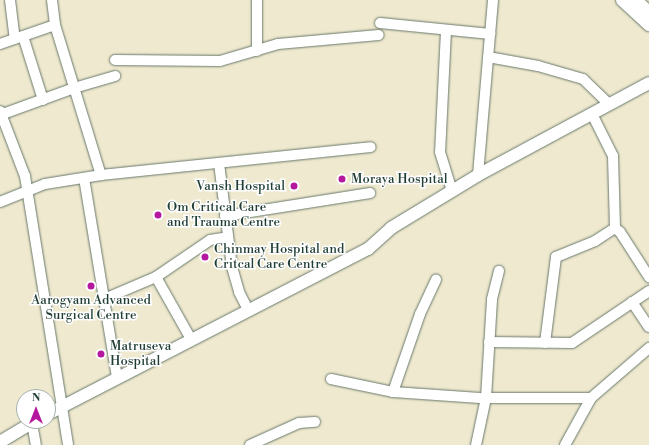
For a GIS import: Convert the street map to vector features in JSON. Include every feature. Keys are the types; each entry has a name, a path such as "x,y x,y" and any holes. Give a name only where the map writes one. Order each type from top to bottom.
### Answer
{"main road":[{"path":"622,0 649,25"},
{"path":"636,0 649,12"},
{"path":"56,409 368,249 391,228 452,191 649,83"},
{"path":"0,442 22,429"}],"street":[{"path":"10,0 19,38 43,100"},
{"path":"52,0 55,25 101,175"},
{"path":"257,0 257,51"},
{"path":"478,176 493,0"},
{"path":"380,23 446,31 490,34"},
{"path":"0,44 55,25"},
{"path":"446,31 440,152 452,191"},
{"path":"115,60 220,61 278,44 379,35"},
{"path":"488,57 538,66 583,78 610,105"},
{"path":"68,445 60,407 27,190 21,163 0,114 74,88 115,76"},
{"path":"592,114 613,156 615,228 620,232 649,277"},
{"path":"0,202 27,190 101,175 371,147"},
{"path":"219,163 228,237 239,292 248,310"},
{"path":"84,178 117,377"},
{"path":"226,216 370,193"},
{"path":"545,342 556,257 595,241 615,228"},
{"path":"104,299 156,277 210,240 228,237"},
{"path":"476,445 486,398 492,299 499,271"},
{"path":"156,277 191,339"},
{"path":"393,392 420,314 436,280"},
{"path":"489,342 572,343 649,291"},
{"path":"632,302 649,327"},
{"path":"565,445 591,398 649,348"},
{"path":"331,379 393,392 486,398 591,398"},
{"path":"250,445 299,423 315,422"},
{"path":"35,429 36,445"}],"place":[{"name":"Moraya Hospital","path":"342,179"},
{"name":"Vansh Hospital","path":"294,186"},
{"name":"Om Critical Care and Trauma Centre","path":"158,215"},
{"name":"Chinmay Hospital and Critcal Care Centre","path":"205,257"},
{"name":"Aarogyam Advanced Surgical Centre","path":"91,286"},
{"name":"Matruseva Hospital","path":"101,354"}]}
